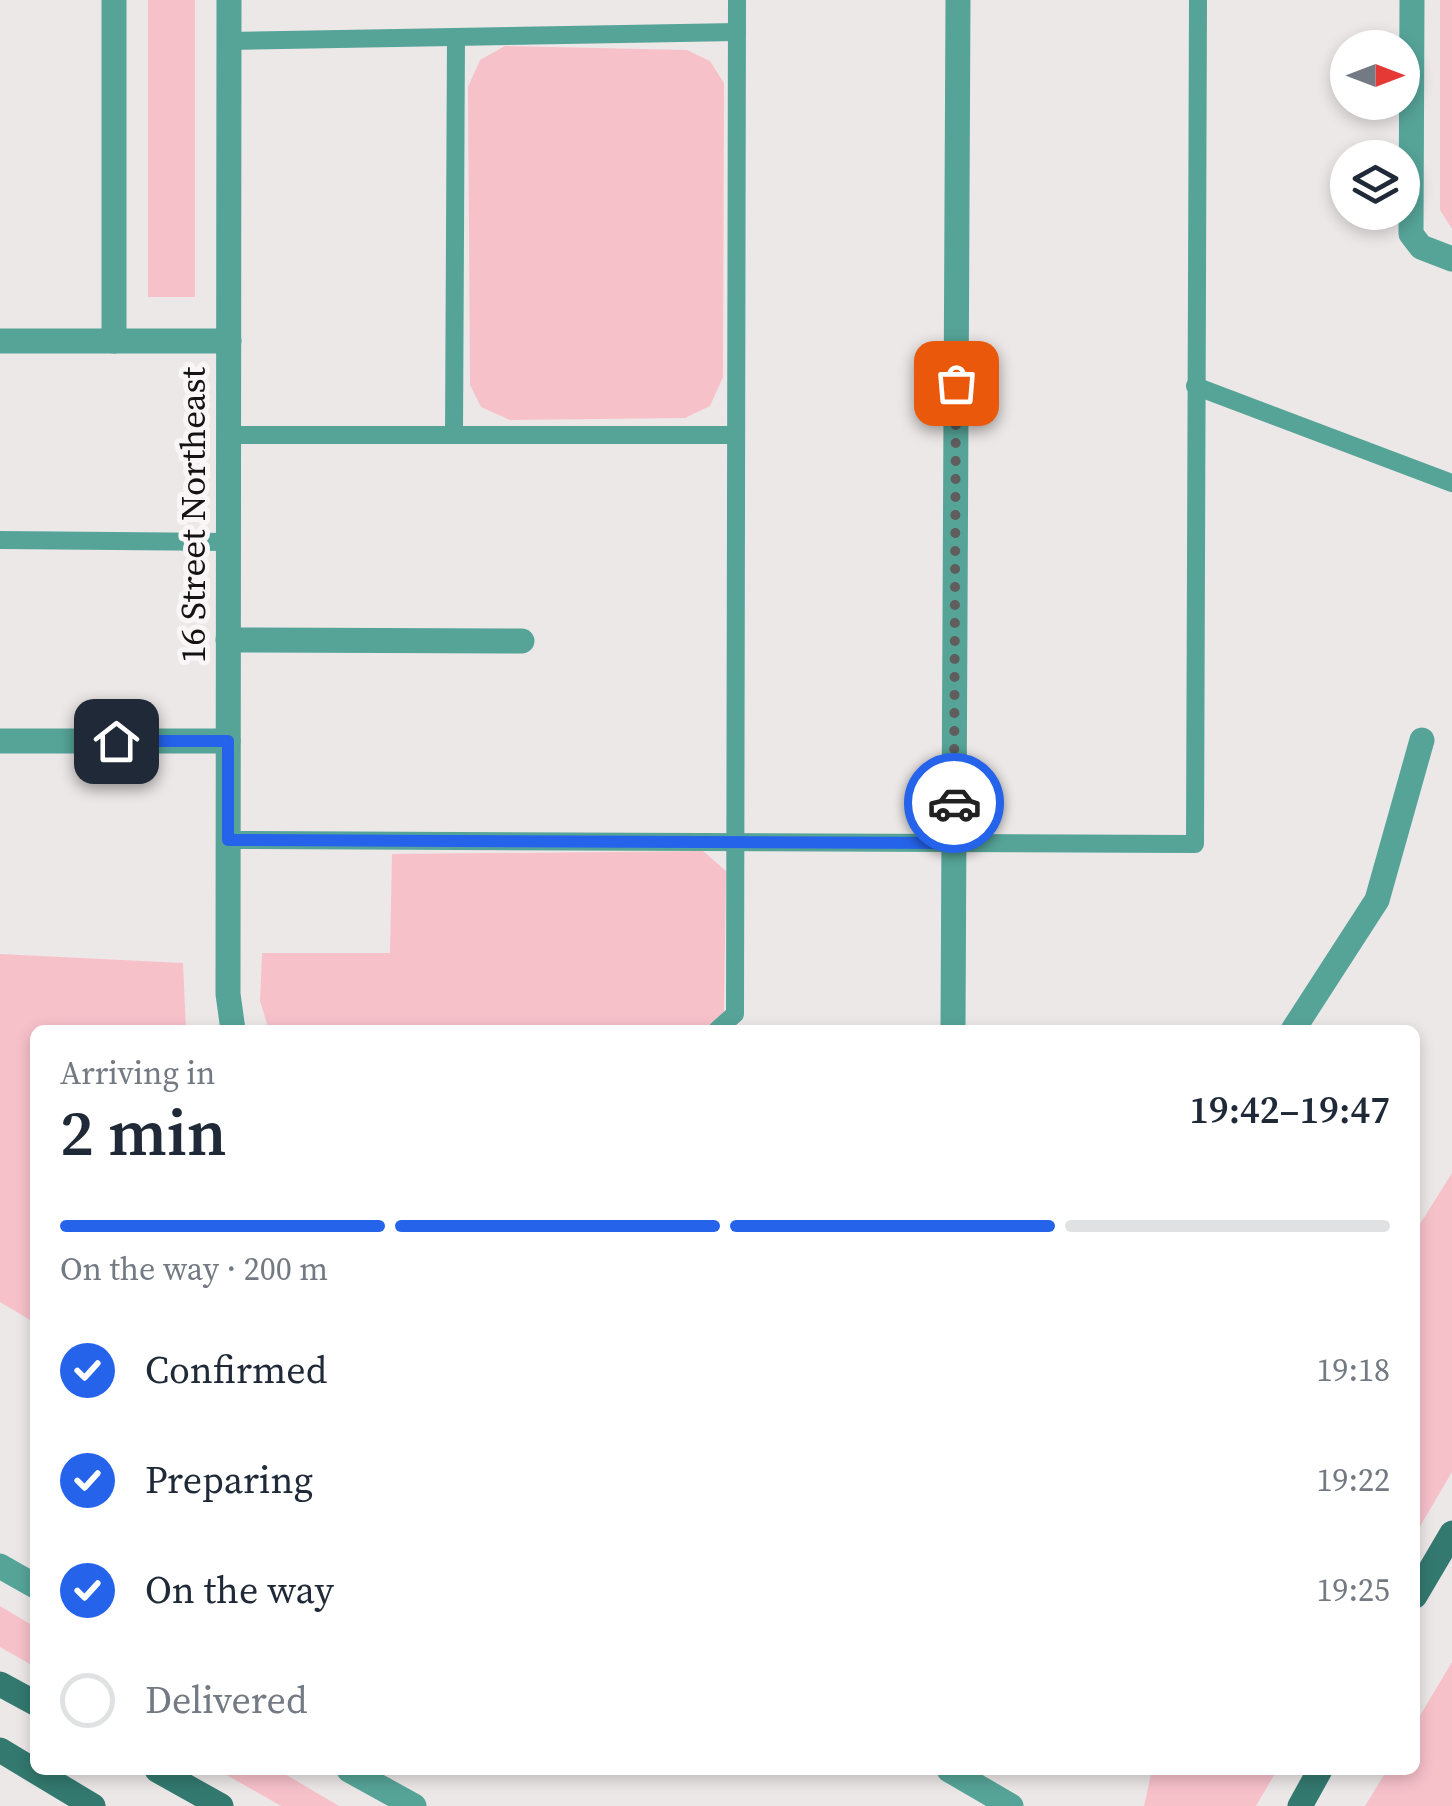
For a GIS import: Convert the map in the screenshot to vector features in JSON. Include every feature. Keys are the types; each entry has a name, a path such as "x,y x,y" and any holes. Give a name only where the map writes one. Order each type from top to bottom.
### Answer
{"main road":[{"path":"1420,1587 1452,1533"},
{"path":"0,1684 30,1700"},
{"path":"0,1750 30,1769"},
{"path":"24,1765 30,1771"},
{"path":"33,1775 62,1806"},
{"path":"41,1775 92,1806"},
{"path":"162,1775 192,1799 221,1806"},
{"path":"1300,1806 1317,1775"}],"street":[{"path":"114,0 114,340"},
{"name":"16 Street Northeast","path":"229,0 228,994 232,1025"},
{"path":"953,1025 958,0"},
{"path":"1412,0 1412,234 1420,248 1452,260"},
{"path":"0,341 228,341"},
{"path":"228,640 522,641"},
{"path":"1297,1025 1377,900 1422,740"},
{"path":"0,741 228,741"},
{"path":"0,1566 30,1583"},
{"path":"359,1775 414,1806"},
{"path":"958,1775 1011,1806"}],"lane":[{"path":"722,1025 735,1014 737,0"},
{"path":"228,840 1195,844 1198,0"},
{"path":"228,41 737,32"},
{"path":"454,433 456,37"},
{"path":"1195,386 1452,483"},
{"path":"228,435 736,435"},
{"path":"0,540 228,542"}],"shaded area":[{"path":"148,0 195,0 195,297 148,297"},
{"path":"1440,0 1452,0 1452,229 1440,210"},
{"path":"505,46 687,50 710,61 724,83 723,377 710,406 685,418 510,420 481,407 470,385 468,87 480,60"},
{"path":"703,851 726,871 724,1012 709,1025 267,1025 260,1001 262,953 390,953 392,854"},
{"path":"0,954 183,963 186,1025 30,1025 30,1320 0,1302"},
{"path":"1452,1173 1452,1472 1420,1526 1420,1224"},
{"path":"0,1606 30,1624 30,1664 0,1647"},
{"path":"1452,1662 1452,1806 1365,1806 1384,1775 1420,1775 1420,1716"},
{"path":"227,1775 286,1775 339,1806 281,1806"},
{"path":"1151,1775 1274,1775 1256,1806 1144,1806"}],"way so far":[{"path":"954,803 956,383"}],"route":[{"path":"116,741 228,741 228,840 953,843 954,803"}]}
